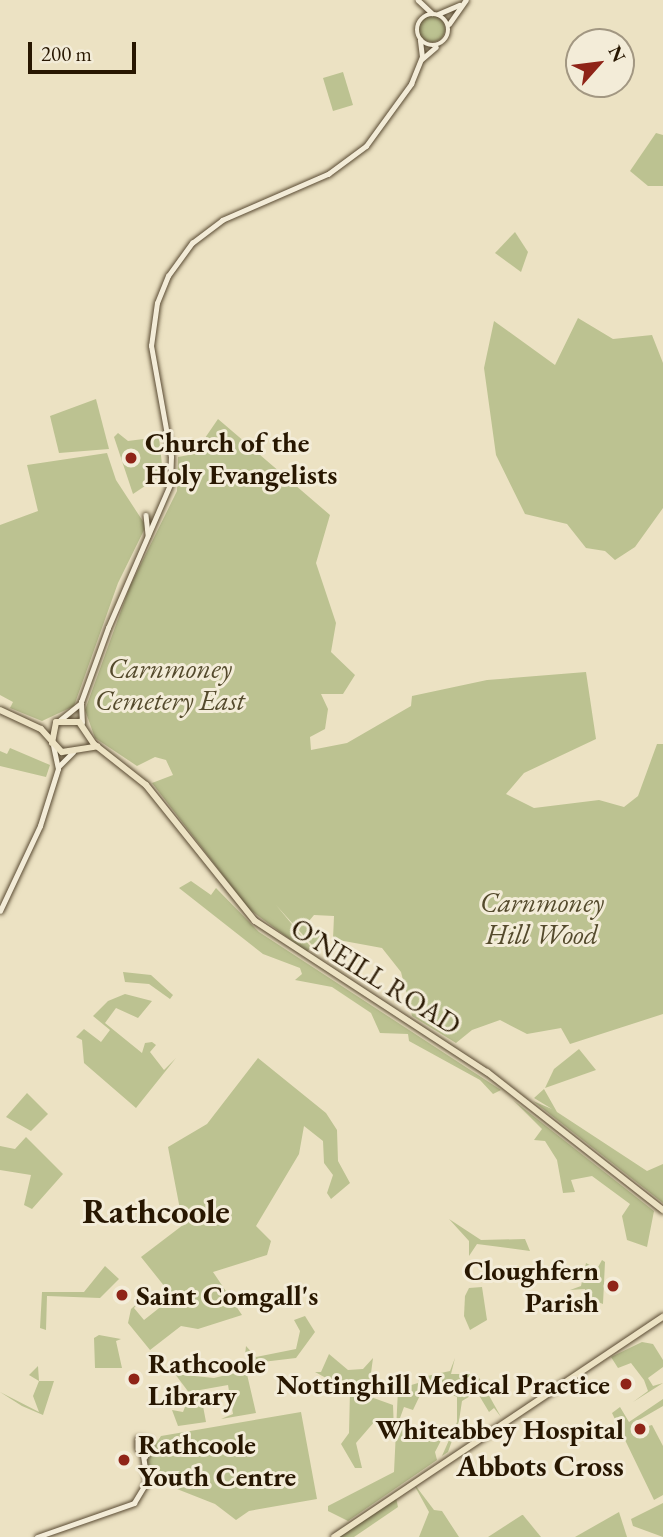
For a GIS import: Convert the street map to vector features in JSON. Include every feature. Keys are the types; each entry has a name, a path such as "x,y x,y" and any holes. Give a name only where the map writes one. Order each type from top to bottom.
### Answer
{"main road":[{"path":"0,710 35,725 53,744 75,751 98,746"},
{"path":"35,725 72,719 83,729 75,751"},
{"path":"53,744 51,732 60,720"},
{"name":"O'NEILL ROAD","path":"83,729 98,746 146,785 255,921 487,1072 663,1210"},
{"path":"334,1537 663,1317"}],"street":[{"path":"419,2 448,26"},
{"path":"419,2 421,61"},
{"path":"419,21 465,2"},
{"path":"83,729 82,702 172,476 151,346 157,303 168,276 192,243 222,220 312,183 354,156 393,115 421,61 440,44 448,26 465,2"},
{"path":"420,40 440,44"},
{"path":"146,515 148,536"},
{"path":"60,720 82,702"},
{"path":"53,744 58,769"},
{"path":"0,911 30,853 58,769 75,751"},
{"path":"37,1537 134,1503 147,1481 145,1450"}],"green space":[{"path":"432,16 441,20 445,29 441,38 432,42 423,38 419,29 423,20"},
{"path":"343,72 353,105 333,111 323,78"},
{"path":"656,133 663,135 663,186 648,186 630,171"},
{"path":"515,232 528,252 521,272 495,253"},
{"path":"578,318 613,339 652,335 663,363 663,508 635,547 615,560 605,551 586,548 567,524 525,514 496,455 484,368 494,321 555,365"},
{"path":"96,399 109,449 59,453 50,416"},
{"name":"Carnmoney Hill Wood","path":"218,419 330,515 316,563 336,623 331,652 355,675 343,694 321,694 328,709 325,729 310,737 311,750 347,743 411,706 412,696 487,680 586,672 596,739 524,773 506,794 534,808 599,800 624,807 638,796 657,744 663,744 663,1014 570,1044 561,1028 527,1034 500,1020 472,1030 456,1043 412,1016 401,972 382,948 333,939 334,916 314,915 309,921 321,938 312,945 276,905 311,947 307,952 249,909 152,783 173,775 166,760 155,757 137,766 95,738 85,710 130,586 177,491 178,457 194,454"},
{"path":"118,433 128,441 159,437 163,474 133,494 114,437"},
{"path":"107,453 116,480 146,526 118,583 74,706 42,721 10,708 13,702 0,695 0,525 38,511 27,465"},
{"path":"10,748 50,765 46,777 0,766 0,751 7,754"},
{"path":"191,881 211,895 216,888 259,932 501,1090 493,1094 480,1080 409,1041 408,1034 380,1033 371,1013 332,987 295,980 302,974 300,968 263,954 179,888"},
{"path":"123,972 151,975 173,995 170,999 149,984 125,982"},
{"path":"125,994 152,1001 138,1018 116,1008 105,1023 142,1053 145,1043 152,1042 156,1045 150,1052 164,1070 176,1058 136,1108 84,1063 82,1040 76,1037 84,1029 101,1042 110,1030 93,1016 108,1001"},
{"path":"579,1049 596,1070 545,1088 554,1069"},
{"path":"258,1058 326,1113 337,1130 338,1161 350,1183 331,1199 327,1193 333,1175 324,1163 323,1141 304,1126 299,1154 256,1226 271,1241 267,1255 213,1272 242,1315 198,1329 181,1326 150,1350 128,1323 131,1309 139,1302 134,1308 144,1320 173,1297 141,1257 183,1225 168,1147 207,1124"},
{"path":"544,1089 557,1112 647,1171 663,1164 663,1203 533,1101 552,1109 534,1098"},
{"path":"27,1093 48,1114 31,1131 6,1117"},
{"path":"513,1100 654,1211 647,1247 627,1240 622,1216 630,1204 592,1176 571,1180 575,1192 563,1193 557,1160 545,1141 534,1140 542,1129"},
{"path":"26,1137 63,1174 32,1209 24,1205 31,1175 0,1170 0,1146 15,1149"},
{"path":"449,1219 481,1240 525,1239 530,1251 477,1244 469,1256 469,1241"},
{"path":"602,1260 605,1262 603,1304 585,1297 585,1289 570,1290 581,1286 586,1263 597,1269"},
{"path":"105,1266 119,1279 100,1298 47,1296 46,1330 40,1328 42,1292 84,1292"},
{"path":"482,1287 487,1320 470,1330 464,1316 465,1296 469,1288"},
{"path":"305,1316 315,1332 296,1358 253,1363 245,1355 246,1346 256,1357 296,1349 300,1331 294,1320"},
{"path":"99,1335 121,1339 116,1341 122,1368 95,1368 94,1338"},
{"path":"642,1342 653,1344 663,1360 663,1367 648,1378 653,1386 663,1383 633,1402 648,1391 644,1380 631,1363 618,1368 611,1357"},
{"path":"329,1354 348,1370 363,1369 373,1358 368,1396 393,1405 394,1431 390,1421 375,1421 356,1443 362,1468 355,1468 341,1444 349,1433 350,1391 315,1372 321,1372"},
{"path":"455,1358 451,1374 477,1374 501,1417 494,1408 489,1412 477,1392 462,1401 459,1421 448,1452 442,1456 457,1422 457,1397 434,1386 433,1392 422,1391 413,1410 404,1407 400,1418 409,1429 408,1434 419,1438 423,1429 447,1429 435,1452 437,1460 348,1521 328,1511 328,1506 394,1472 398,1389 418,1383 418,1378 450,1371"},
{"path":"38,1366 39,1381 29,1375"},
{"path":"246,1370 256,1413 221,1419 233,1414 228,1385 200,1390 206,1422 178,1426 172,1410 183,1412 190,1394 175,1374 214,1378"},
{"path":"39,1381 54,1381 43,1415 0,1392 39,1412 33,1396"},
{"path":"663,1399 663,1406 637,1421 641,1428 652,1425 663,1446 663,1495 654,1500 612,1413 620,1407 629,1422"},
{"path":"301,1412 317,1499 249,1511 236,1520 215,1504 149,1478 146,1458 161,1436"},
{"path":"412,1481 434,1510 442,1511 459,1537 419,1537 429,1512"},
{"path":"396,1498 398,1507 354,1537 338,1537"},
{"path":"663,1503 663,1537 633,1526 631,1519"},
{"path":"619,1512 627,1537 575,1537"},
{"path":"522,1515 541,1537 488,1537"}],"place":[{"name":"Church of the Holy Evangelists","path":"131,458"},
{"name":"Cloughfern Parish","path":"613,1286"},
{"name":"Saint Comgall's","path":"122,1295"},
{"name":"Rathcoole Library","path":"134,1379"},
{"name":"Nottinghill Medical Practice","path":"626,1384"},
{"name":"Whiteabbey Hospital","path":"640,1429"},
{"name":"Rathcoole Youth Centre","path":"124,1460"}],"district":[{"name":"Rathcoole","path":"156,1211"},
{"name":"Abbots Cross","path":"540,1466"}],"park label":[{"name":"Carnmoney Cemetery East","path":"170,684"}]}
